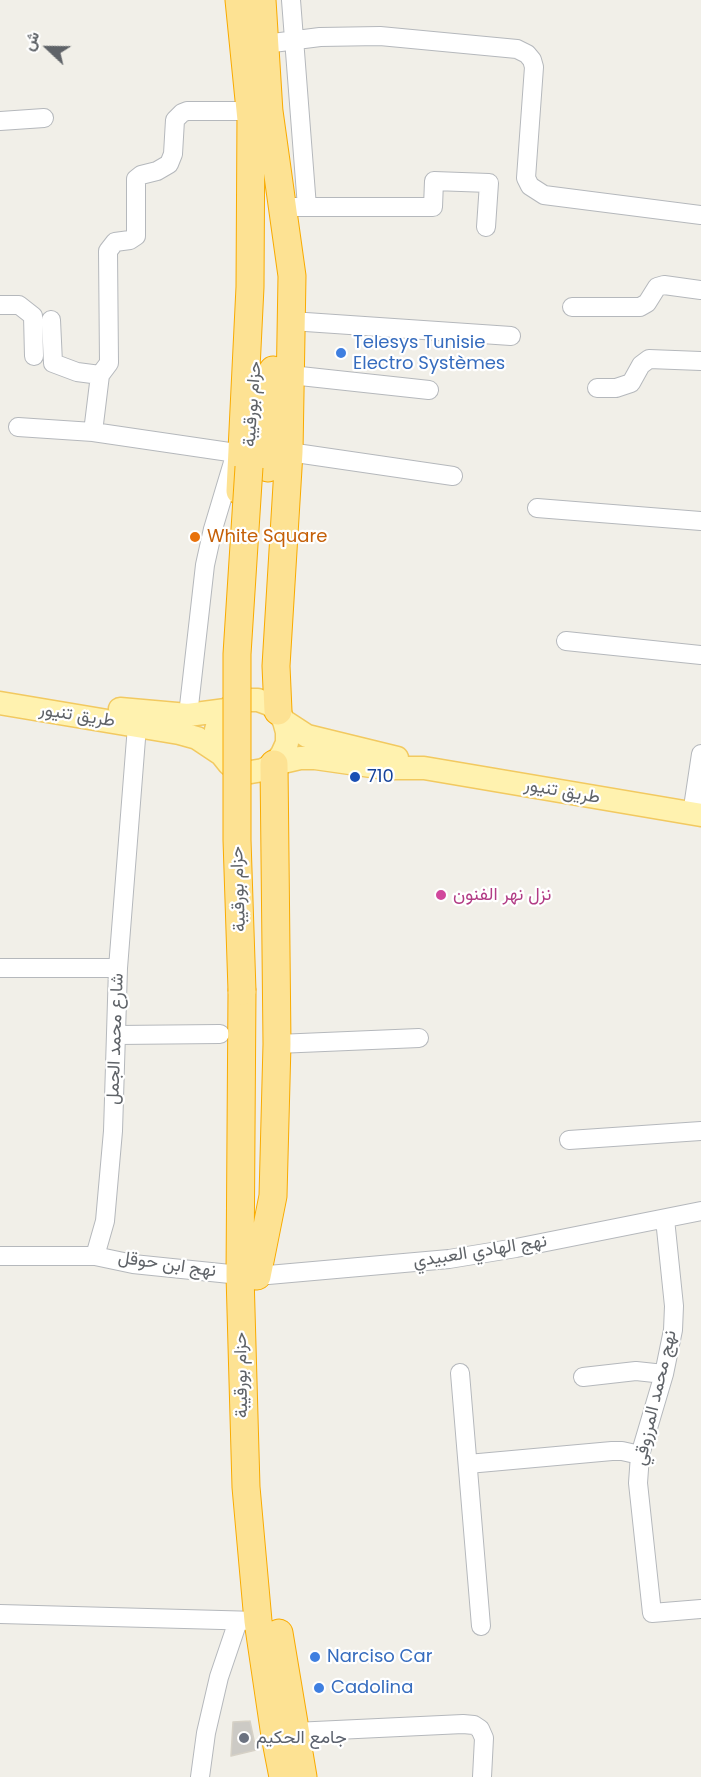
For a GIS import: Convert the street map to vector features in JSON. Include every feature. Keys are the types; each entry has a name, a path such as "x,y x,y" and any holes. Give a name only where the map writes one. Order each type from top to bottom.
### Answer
{"highway":[{"name":"حزام بورقيبة","path":"239,0 260,111 278,287 249,461 255,656 256,840 248,1275 246,1477 248,1621 284,1777"},
{"name":"حزام بورقيبة","path":"260,111 265,44 262,0"},
{"path":"260,111 295,207 289,452 276,666 281,716"},
{"path":"226,710 227,656 249,461"},
{"path":"222,756 228,797 229,1212 248,1275"},
{"path":"248,1275 273,1196 277,1044 274,764"},
{"name":"حزام بورقيبة","path":"248,1275 263,1484 277,1623 303,1777"}],"main road":[{"name":"طريق تنيور","path":"0,690 138,711 188,714 226,710"},
{"path":"246,700 258,700 269,704 281,716 287,732 287,743 274,764 263,770 251,772 239,770 222,756 216,743 216,730 226,710 246,700"},
{"name":"طريق تنيور","path":"0,703 197,738 222,756"},
{"name":"طريق تنيور","path":"281,716 295,729 314,738 388,754 424,768"},
{"name":"طريق تنيور","path":"274,764 300,758 315,758 385,768 424,768 697,814"}],"street":[{"path":"291,0 295,41 295,207 432,207 434,181 489,183 486,227"},
{"path":"265,44 337,36 380,36 517,50 527,54 534,67 526,178 530,186 544,195 701,215"},
{"path":"93,432 100,375 109,363 108,251 115,242 130,240 136,236 136,179 169,164 173,154 174,125 182,113 187,111 260,111"},
{"path":"0,121 44,118"},
{"path":"572,307 640,307 647,303 657,287 664,285 701,290"},
{"path":"0,305 20,305 33,316 34,356"},
{"path":"51,320 53,363 77,372 100,375"},
{"path":"291,321 511,336"},
{"path":"597,388 616,388 631,383 641,365 649,359 701,361"},
{"path":"291,375 429,390"},
{"path":"18,427 93,432 249,461 213,529 206,565 188,714"},
{"path":"289,452 453,476"},
{"path":"537,508 701,521"},
{"path":"566,641 701,655"},
{"name":"شارع محمد الجمل","path":"95,1256 105,1221 111,1153 118,968 137,726"},
{"path":"697,814 701,754"},
{"path":"0,968 118,968"},
{"path":"117,1035 220,1034"},
{"path":"277,1044 419,1038"},
{"path":"568,1140 701,1131"},
{"name":"نهج الهادي العبيدي","path":"248,1275 449,1259 701,1211"},
{"name":"نهج محمد المرزوقي","path":"665,1219 674,1306 672,1339 640,1455 638,1484 651,1613 701,1609"},
{"path":"0,1256 95,1256"},
{"name":"نهج ابن حوقل","path":"95,1256 133,1264 248,1275"},
{"path":"583,1377 636,1371 664,1374"},
{"path":"460,1373 481,1626"},
{"path":"468,1464 612,1451 640,1455"},
{"path":"0,1614 248,1621 219,1677 206,1733 200,1777"},
{"path":"294,1732 474,1725 480,1729 484,1738 482,1777"}],"building":[{"path":"250,1721 256,1750 231,1756 233,1722"}],"place":[{"name":"Telesys Tunisie Electro Systèmes","path":"341,353"},
{"name":"White Square","path":"195,537"},
{"name":"710","path":"355,777"},
{"name":"نزل نهر الفنون","path":"441,895"},
{"name":"Narciso Car","path":"315,1657"},
{"name":"Cadolina","path":"319,1688"},
{"name":"جامع الحكيم","path":"244,1738"}]}
